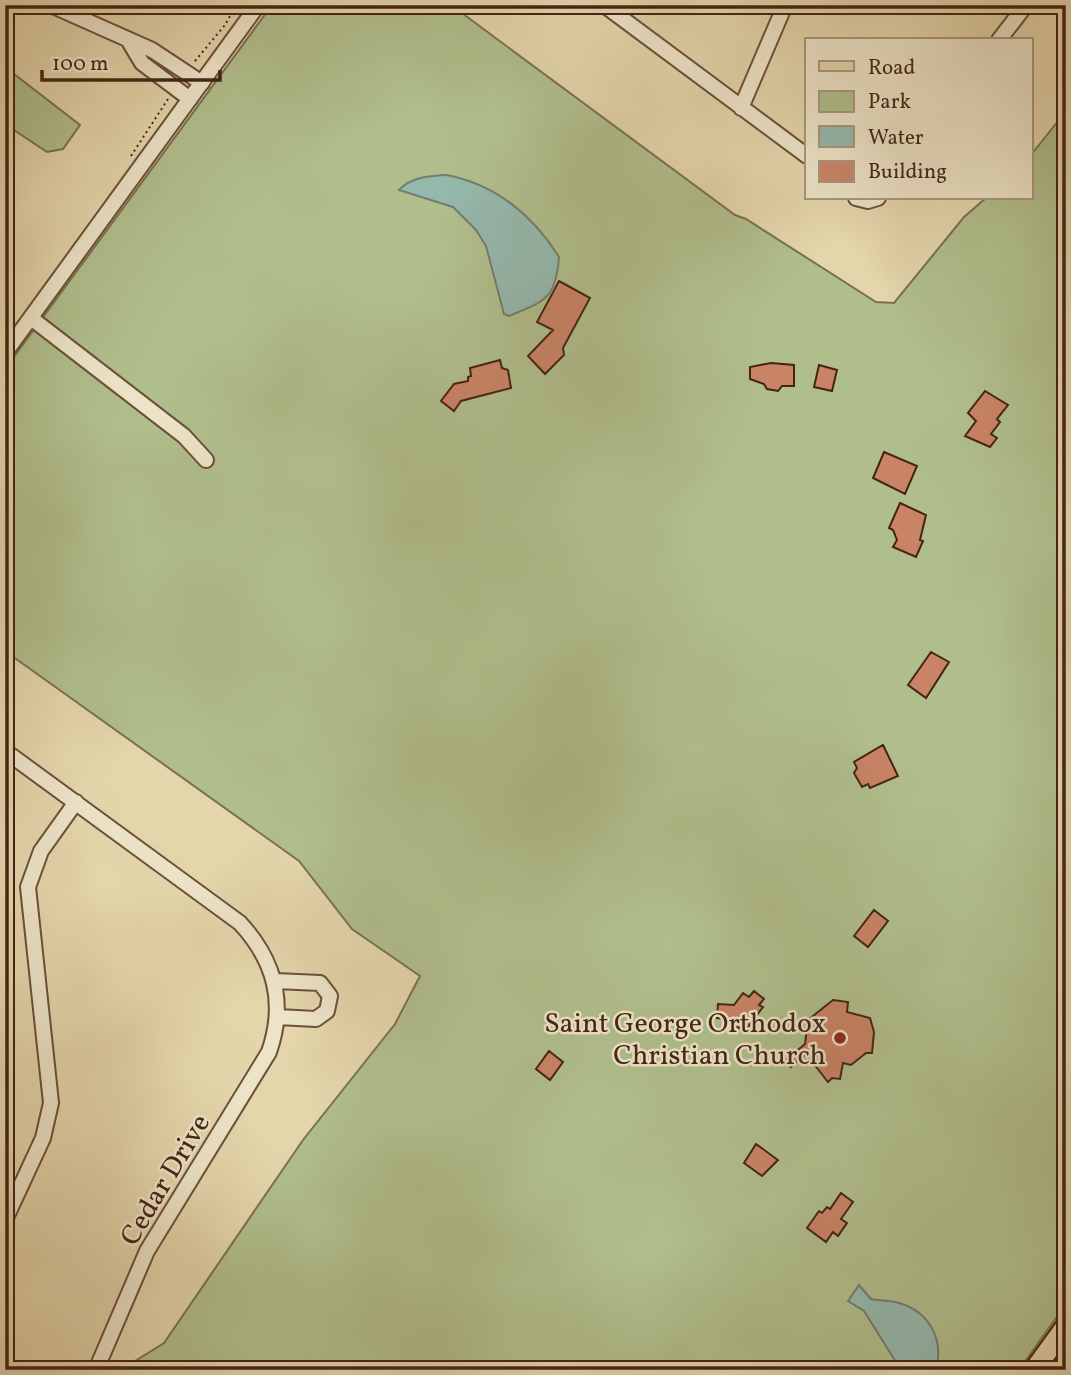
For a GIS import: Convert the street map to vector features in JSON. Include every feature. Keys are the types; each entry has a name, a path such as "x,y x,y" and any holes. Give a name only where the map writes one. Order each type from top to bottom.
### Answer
{"main road":[{"path":"1034,1370 1066,1326"},
{"path":"1062,1370 1066,1364"}],"street":[{"path":"51,5 130,43 152,50 202,83"},
{"path":"5,353 258,5"},
{"path":"604,5 805,155"},
{"path":"741,108 785,5"},
{"path":"1001,38 1027,5"},
{"path":"130,43 142,63 190,99"},
{"path":"31,318 184,436 206,460"},
{"name":"Cedar Drive","path":"5,751 240,923 262,949 276,981 278,1017 271,1044 259,1069 147,1251 96,1370"},
{"path":"5,1220 44,1138 49,1118 50,1080 29,919 28,887 34,864 76,802"},
{"path":"276,981 320,983 330,996 327,1011 316,1019 278,1017"}],"green space":[{"path":"272,5 451,5 735,215 746,219 876,302 894,303 964,217 984,200 1032,200 1032,154 1066,111 1066,1304 1019,1370 128,1370 132,1363 164,1343 303,1140 395,1024 420,976 352,929 299,861 5,651 5,369"},
{"path":"5,67 80,125 63,149 47,152 5,124"}],"water":[{"path":"446,175 464,179 496,194 525,215 549,242 559,257 557,271 551,290 540,302 509,316 504,314 486,246 476,230 453,207 399,190 415,180"},
{"path":"859,1285 871,1299 893,1301 910,1307 926,1320 936,1338 938,1348 936,1370 901,1370 864,1311 848,1301"}],"building":[{"path":"559,281 590,298 563,348 564,355 545,374 528,356 553,330 537,322"},
{"path":"500,360 502,368 508,370 511,388 461,401 454,411 441,401 454,384 468,381 471,376 470,368"},
{"path":"771,363 794,365 794,386 782,386 778,391 767,389 764,384 750,379 750,367"},
{"path":"819,365 837,370 832,391 814,387"},
{"path":"985,391 1008,405 997,419 1000,422 991,434 997,438 990,447 965,436 976,421 968,413"},
{"path":"884,452 917,466 905,494 873,478"},
{"path":"900,503 926,515 920,540 923,541 916,557 893,547 897,540 893,530 889,528"},
{"path":"931,652 949,662 926,698 908,685"},
{"path":"883,745 898,776 870,788 868,784 862,787 854,773 857,768 854,762"},
{"path":"874,910 888,921 868,947 854,936"},
{"path":"754,991 764,999 759,1005 763,1007 745,1031 729,1023 729,1019 717,1018 718,1004 734,1005 743,993 749,997"},
{"name":"Saint George Orthodox Christian Church","path":"833,1000 848,1002 847,1012 870,1018 874,1032 872,1053 866,1053 851,1065 843,1063 840,1079 832,1078 828,1082 806,1054 791,1067 786,1060 805,1044 808,1020"},
{"path":"549,1051 563,1062 550,1080 536,1069"},
{"path":"756,1144 778,1160 762,1176 744,1163"},
{"path":"841,1193 853,1202 841,1219 847,1223 838,1236 833,1232 826,1242 807,1228 819,1211 822,1213 827,1207 830,1209"}],"place":[{"name":"Saint George Orthodox Christian Church","path":"840,1038"}]}
